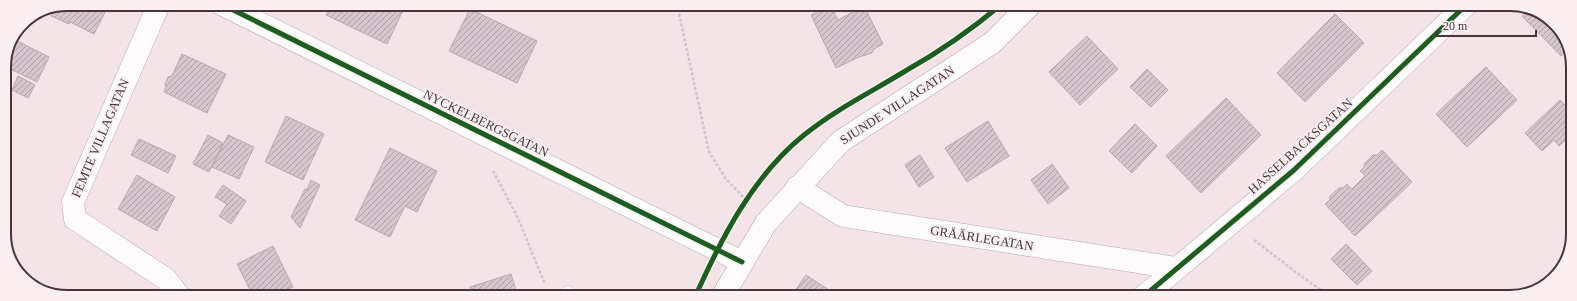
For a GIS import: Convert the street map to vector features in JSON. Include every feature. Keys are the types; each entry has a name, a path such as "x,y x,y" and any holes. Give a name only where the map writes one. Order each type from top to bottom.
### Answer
{"street":[{"name":"FEMTE VILLAGATAN","path":"155,11 73,202 75,219 166,279 174,290"},
{"name":"NYCKELBERGSGATAN","path":"235,11 742,262"},
{"name":"SJUNDE VILLAGATAN","path":"726,290 766,222 840,141 992,42 1024,11"},
{"name":"HASSELBACKSGATAN","path":"1151,290 1294,170 1460,11"},
{"name":"GRÅÄRLEGATAN","path":"797,187 843,216 1176,268"}],"path":[{"path":"679,11 709,152 726,179 766,222"},
{"path":"473,129 487,160 517,216 547,290"},
{"path":"1233,221 1301,276 1321,290"}],"building":[{"path":"106,11 94,34 70,22 69,24 51,16 52,13 56,12"},
{"path":"328,11 403,11 387,44 326,15"},
{"path":"469,11 474,11 537,41 517,83 449,51"},
{"path":"819,11 833,11 838,20 855,11 866,11 883,44 874,49 872,53 859,57 836,68 811,15"},
{"path":"1525,13 1528,14 1541,20 1550,27 1560,42 1564,53 1561,56 1522,16"},
{"path":"1335,14 1364,43 1305,102 1277,73"},
{"path":"1087,36 1118,69 1080,105 1049,72"},
{"path":"17,41 49,57 37,82 11,69 12,56"},
{"path":"182,54 226,74 207,113 164,92 168,77 172,76"},
{"path":"1486,67 1517,100 1467,147 1436,114"},
{"path":"1147,69 1168,90 1151,107 1130,87"},
{"path":"18,76 35,85 28,98 12,90"},
{"path":"1226,98 1261,135 1201,193 1166,156"},
{"path":"1560,100 1566,106 1566,140 1559,146 1554,140 1542,151 1525,133"},
{"path":"286,116 324,134 303,180 265,162"},
{"path":"988,121 1009,156 967,182 945,148"},
{"path":"1135,124 1157,146 1132,173 1109,151"},
{"path":"208,135 223,143 209,172 193,164"},
{"path":"228,135 254,147 239,179 212,167"},
{"path":"139,139 176,156 168,173 131,155"},
{"path":"390,148 437,171 417,212 405,206 390,237 355,220"},
{"path":"1382,150 1412,182 1355,236 1325,204 1330,200 1330,196 1339,188 1343,188 1347,184 1352,189 1365,176 1360,171 1364,167 1365,163 1373,155 1377,155"},
{"path":"920,155 934,177 919,187 905,165"},
{"path":"1052,164 1069,188 1048,204 1031,180"},
{"path":"137,175 175,197 157,231 118,209"},
{"path":"311,180 320,185 300,228 291,217 305,189 307,190"},
{"path":"223,185 246,201 231,224 219,216 227,204 215,197"},
{"path":"1346,244 1372,271 1357,285 1331,259"},
{"path":"273,246 293,287 286,290 250,290 237,264"},
{"path":"511,274 516,290 471,290 470,287"},
{"path":"806,275 829,290 795,290"}],"cycle path":[{"path":"235,11 742,262"},
{"path":"698,290 716,252 740,209 769,169 786,151 804,135 829,117 920,63 968,31 993,11"},
{"path":"1151,290 1294,170 1460,11"}]}
